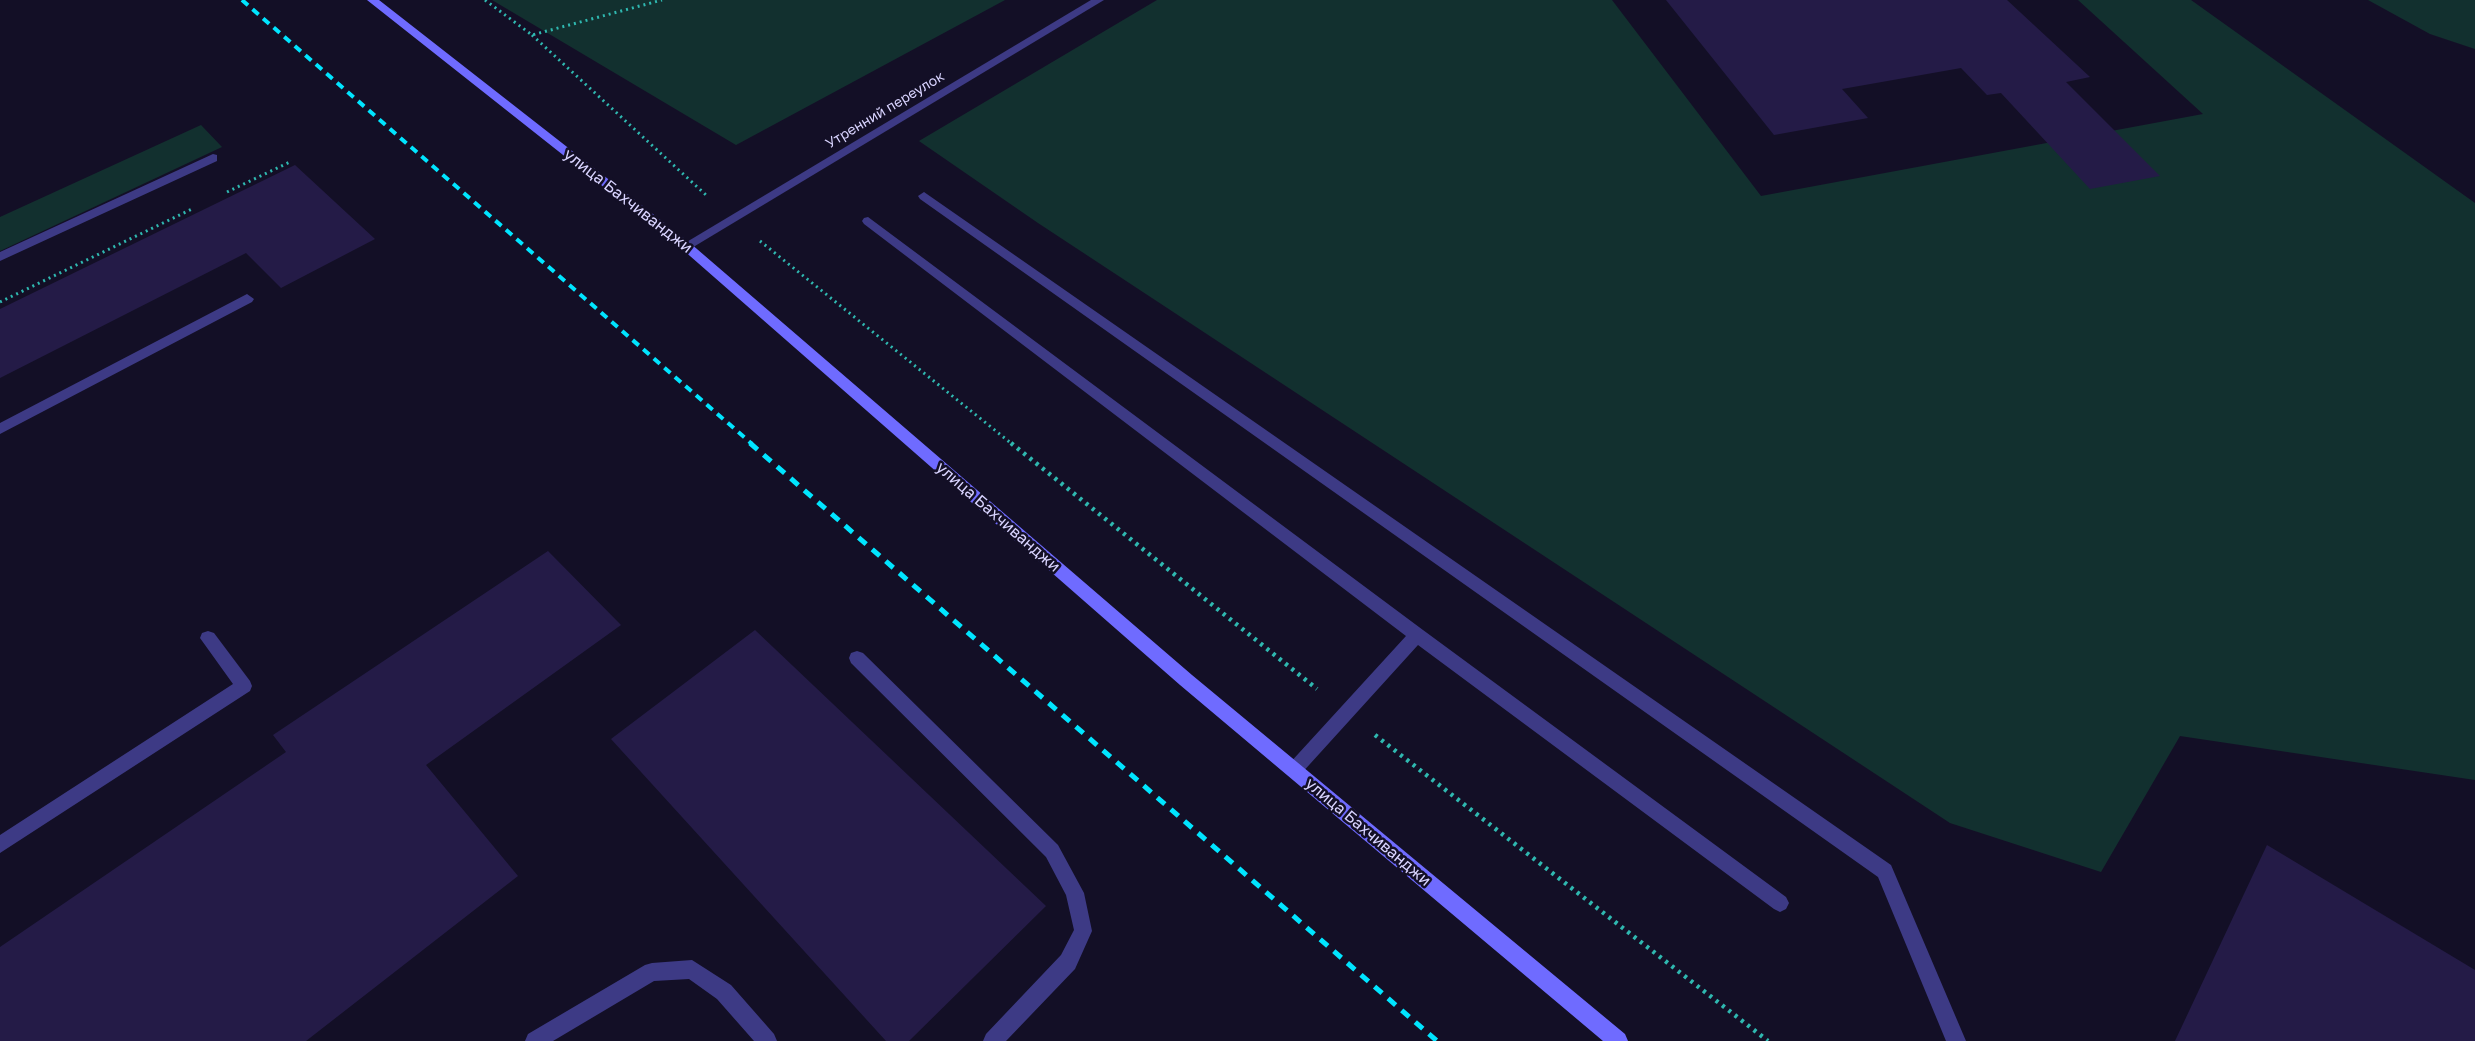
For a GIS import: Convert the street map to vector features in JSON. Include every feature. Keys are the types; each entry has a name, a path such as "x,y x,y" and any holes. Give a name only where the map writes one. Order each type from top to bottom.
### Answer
{"main road":[{"name":"улица Бахчиванджи","path":"372,0 686,246 1177,672 1618,1041"}],"street":[{"name":"Утренний переулок","path":"686,246 1099,0"},
{"path":"0,257 213,158"},
{"path":"924,196 1886,872 1956,1041"},
{"path":"868,221 1417,635 1780,903"},
{"path":"0,429 248,299"},
{"path":"1294,770 1417,635"},
{"path":"0,845 244,686 208,638"},
{"path":"857,658 1052,850 1075,893 1083,931 1068,962 993,1041"},
{"path":"535,1041 652,972 692,969 724,992 767,1041"}],"path":[{"path":"485,0 532,35 732,219 1346,712 1768,1041"},
{"path":"532,35 662,0"},
{"path":"227,192 292,161"},
{"path":"0,302 194,208"}],"green space":[{"path":"492,0 1005,0 736,145"},
{"path":"1157,0 1612,0 1761,196 2203,114 2078,0 2191,0 2475,203 2475,780 2180,736 2101,872 1950,823 1038,223 919,141"},
{"path":"2368,0 2475,0 2475,49 2430,34"},
{"path":"201,125 222,147 0,251 0,217"}],"building":[{"path":"1666,0 2007,0 2090,77 2066,82 2160,176 2090,189 2001,93 1987,95 1961,68 1842,89 1868,118 1774,135"},
{"path":"295,165 375,239 281,288 246,253 0,378 0,309"},
{"path":"548,551 621,625 426,765 518,876 306,1041 0,1041 0,947 286,752 273,735"},
{"path":"755,630 1046,906 909,1041 886,1041 611,739"},
{"path":"2267,845 2475,970 2475,1041 2175,1041"}],"railway":[{"path":"242,0 752,444"},
{"path":"750,443 1437,1041"}]}
